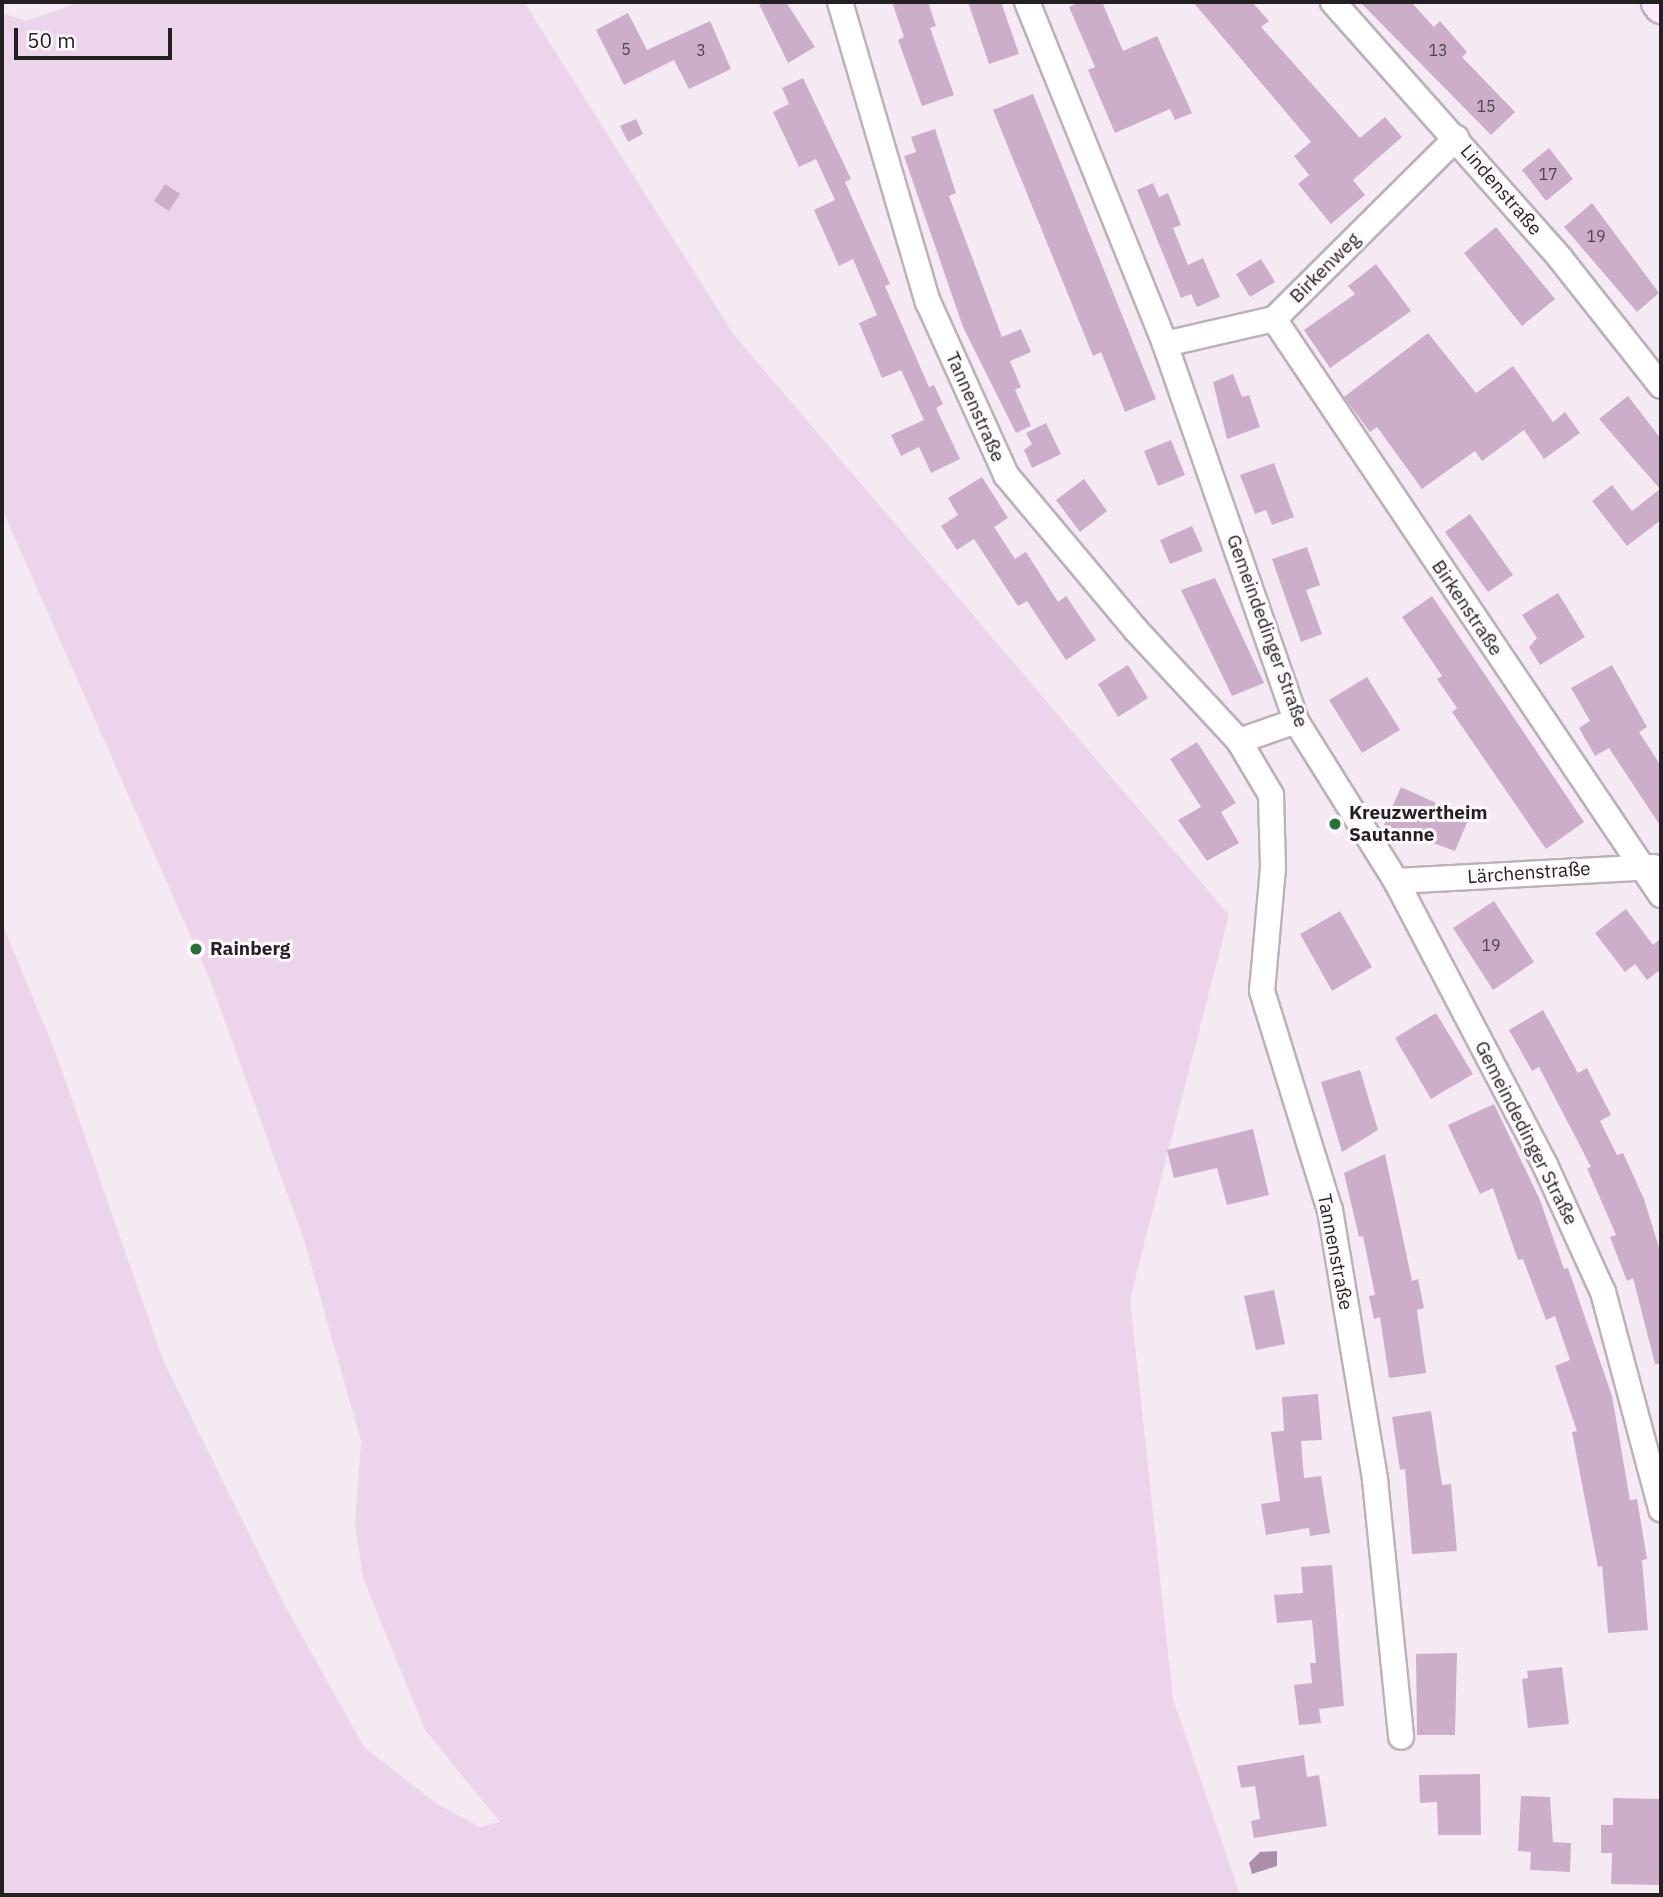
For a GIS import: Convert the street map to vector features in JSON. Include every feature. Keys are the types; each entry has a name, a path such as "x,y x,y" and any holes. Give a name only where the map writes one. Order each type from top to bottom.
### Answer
{"street":[{"name":"Tannenstraße","path":"840,2 928,302 1006,475 1135,629 1239,741 1270,795 1273,868 1262,991 1330,1210 1375,1480 1401,1737"},
{"name":"Gemeindedinger Straße","path":"1027,2 1165,344 1296,721 1396,881 1545,1165 1603,1292 1661,1509"},
{"name":"Lindenstraße","path":"1332,2 1456,138 1560,258 1661,386"},
{"name":"Birkenweg","path":"1165,344 1273,319 1456,138"},
{"name":"Birkenstraße","path":"1273,319 1651,867 1661,895"},
{"path":"1239,741 1296,721"},
{"name":"Lärchenstraße","path":"1396,881 1651,867"}],"shaded area":[{"path":"81,2 524,2 734,335 1229,915 1130,1299 1173,1699 1240,1895 2,1895 2,923 55,1051 163,1360 282,1600 364,1747 437,1804 480,1827 500,1822 425,1730 363,1578 355,1524 361,1441 304,1240 210,980 2,509 2,13 26,21"},
{"path":"1277,1851 1277,1866 1252,1874 1249,1863 1260,1852"}],"building":[{"path":"758,2 786,2 815,47 788,63"},
{"path":"892,2 928,2 936,26 930,28 954,95 922,106 898,40 904,37"},
{"path":"968,2 1001,2 1019,54 989,64"},
{"path":"1080,2 1102,2 1123,51 1157,36 1192,113 1175,120 1170,109 1115,133 1088,70 1095,67 1069,7"},
{"path":"1193,2 1252,2 1269,21 1261,27 1360,138 1385,117 1402,137 1353,180 1365,195 1331,224 1298,184 1309,175 1294,156 1311,142"},
{"path":"1360,2 1411,2 1434,27 1440,21 1467,52 1462,57 1515,112 1491,135"},
{"path":"628,13 647,50 710,21 731,69 689,89 674,60 624,85 596,30"},
{"path":"803,78 851,179 845,182 890,284 885,286 929,387 934,385 943,404 936,408 960,459 931,473 919,447 901,456 891,435 924,420 901,370 882,378 859,323 877,315 853,259 839,266 814,210 835,200 816,159 799,167 773,112 789,104 782,88"},
{"path":"1033,94 1156,399 1125,412 1101,352 1093,356 993,110"},
{"path":"636,119 643,134 628,142 620,126"},
{"path":"935,129 956,193 949,196 1002,337 1021,329 1031,352 1010,361 1021,387 1015,390 1031,426 1016,433 963,327 904,156 916,152 911,137"},
{"path":"1549,148 1573,179 1546,201 1522,170"},
{"path":"1153,183 1159,197 1168,193 1181,225 1173,228 1188,265 1203,258 1220,297 1197,307 1191,294 1181,298 1137,190"},
{"path":"165,184 180,194 169,211 154,201"},
{"path":"1592,203 1659,293 1637,312 1564,227"},
{"path":"1496,227 1555,299 1522,326 1464,253"},
{"path":"1261,259 1275,282 1250,297 1236,274"},
{"path":"1376,264 1411,311 1330,368 1304,330 1355,294 1348,286"},
{"path":"1428,333 1476,393 1513,366 1553,422 1565,412 1580,433 1544,459 1524,430 1482,461 1475,451 1422,489 1377,427 1370,432 1344,397"},
{"path":"1233,374 1242,397 1249,395 1260,427 1227,439 1213,382"},
{"path":"1628,396 1661,439 1661,520 1627,546 1592,501 1612,485 1632,511 1660,489 1599,419"},
{"path":"1046,423 1061,454 1032,468 1024,450 1032,444 1026,433"},
{"path":"1171,440 1185,475 1158,486 1144,451"},
{"path":"1274,463 1294,517 1272,525 1266,510 1255,514 1240,475"},
{"path":"982,477 1008,518 994,527 1015,559 1026,552 1058,602 1066,596 1096,640 1066,660 1027,601 1018,606 974,539 957,550 941,526 958,515 948,498"},
{"path":"1084,479 1107,511 1080,532 1056,500"},
{"path":"1470,514 1513,575 1488,592 1445,532"},
{"path":"1192,526 1203,551 1170,564 1160,540"},
{"path":"1307,547 1320,585 1306,590 1322,634 1301,642 1272,559"},
{"path":"1215,578 1264,683 1232,696 1181,590"},
{"path":"1558,593 1585,637 1540,665 1529,647 1537,638 1522,615"},
{"path":"1432,596 1584,822 1546,849 1452,712 1457,708 1437,679 1442,676 1402,617"},
{"path":"1128,665 1148,698 1118,717 1098,684"},
{"path":"1612,665 1647,727 1639,732 1661,766 1661,827 1609,748 1595,756 1579,728 1590,721 1571,688"},
{"path":"1367,677 1400,730 1362,753 1329,700"},
{"path":"1197,742 1236,803 1221,812 1239,843 1207,861 1178,820 1201,807 1170,759"},
{"path":"1401,787 1469,818 1455,851 1384,825"},
{"path":"1494,901 1534,962 1493,990 1453,928"},
{"path":"1626,909 1653,945 1661,938 1661,969 1647,980 1635,964 1625,972 1595,933"},
{"path":"1340,911 1372,967 1332,991 1300,934"},
{"path":"1543,1010 1578,1073 1587,1068 1611,1115 1600,1121 1617,1155 1623,1153 1644,1199 1661,1254 1661,1364 1655,1364 1633,1278 1627,1281 1610,1237 1616,1235 1587,1168 1591,1167 1539,1067 1532,1071 1509,1030"},
{"path":"1436,1013 1473,1074 1431,1099 1395,1038"},
{"path":"1360,1070 1378,1130 1342,1152 1321,1082"},
{"path":"1494,1104 1540,1200 1564,1269 1568,1268 1612,1396 1630,1500 1637,1499 1647,1559 1642,1560 1648,1630 1608,1633 1602,1566 1598,1567 1572,1432 1577,1431 1555,1366 1570,1360 1555,1316 1546,1320 1523,1259 1518,1260 1493,1188 1480,1194 1448,1125"},
{"path":"1253,1129 1269,1195 1227,1205 1217,1168 1174,1178 1167,1150"},
{"path":"1385,1154 1412,1281 1418,1279 1424,1308 1417,1310 1426,1373 1389,1378 1380,1317 1374,1319 1369,1296 1375,1295 1363,1236 1359,1237 1344,1173"},
{"path":"1274,1290 1285,1344 1256,1350 1244,1296"},
{"path":"1318,1394 1322,1440 1301,1441 1304,1478 1321,1476 1330,1533 1310,1536 1309,1528 1266,1535 1261,1504 1280,1501 1271,1432 1284,1431 1282,1397"},
{"path":"1431,1411 1442,1485 1451,1484 1457,1551 1412,1554 1405,1469 1400,1470 1392,1417"},
{"path":"1332,1565 1344,1706 1319,1709 1321,1723 1299,1725 1294,1685 1312,1683 1310,1663 1316,1663 1312,1620 1277,1623 1274,1595 1303,1593 1301,1567"},
{"path":"1457,1653 1455,1735 1417,1735 1416,1654"},
{"path":"1562,1667 1569,1724 1528,1728 1522,1679 1528,1678 1527,1671"},
{"path":"1304,1755 1307,1777 1319,1775 1327,1826 1254,1838 1251,1821 1260,1819 1255,1786 1241,1788 1237,1766"},
{"path":"1480,1774 1481,1835 1438,1835 1437,1802 1420,1803 1419,1775"},
{"path":"1521,1796 1550,1797 1553,1842 1571,1843 1570,1872 1530,1870 1531,1852 1518,1851"},
{"path":"1613,1798 1661,1799 1661,1885 1611,1884 1612,1853 1601,1853 1601,1825 1613,1825"}],"place":[{"name":"Kreuzwertheim Sautanne","path":"1335,824"},
{"name":"Rainberg","path":"196,949"}]}
